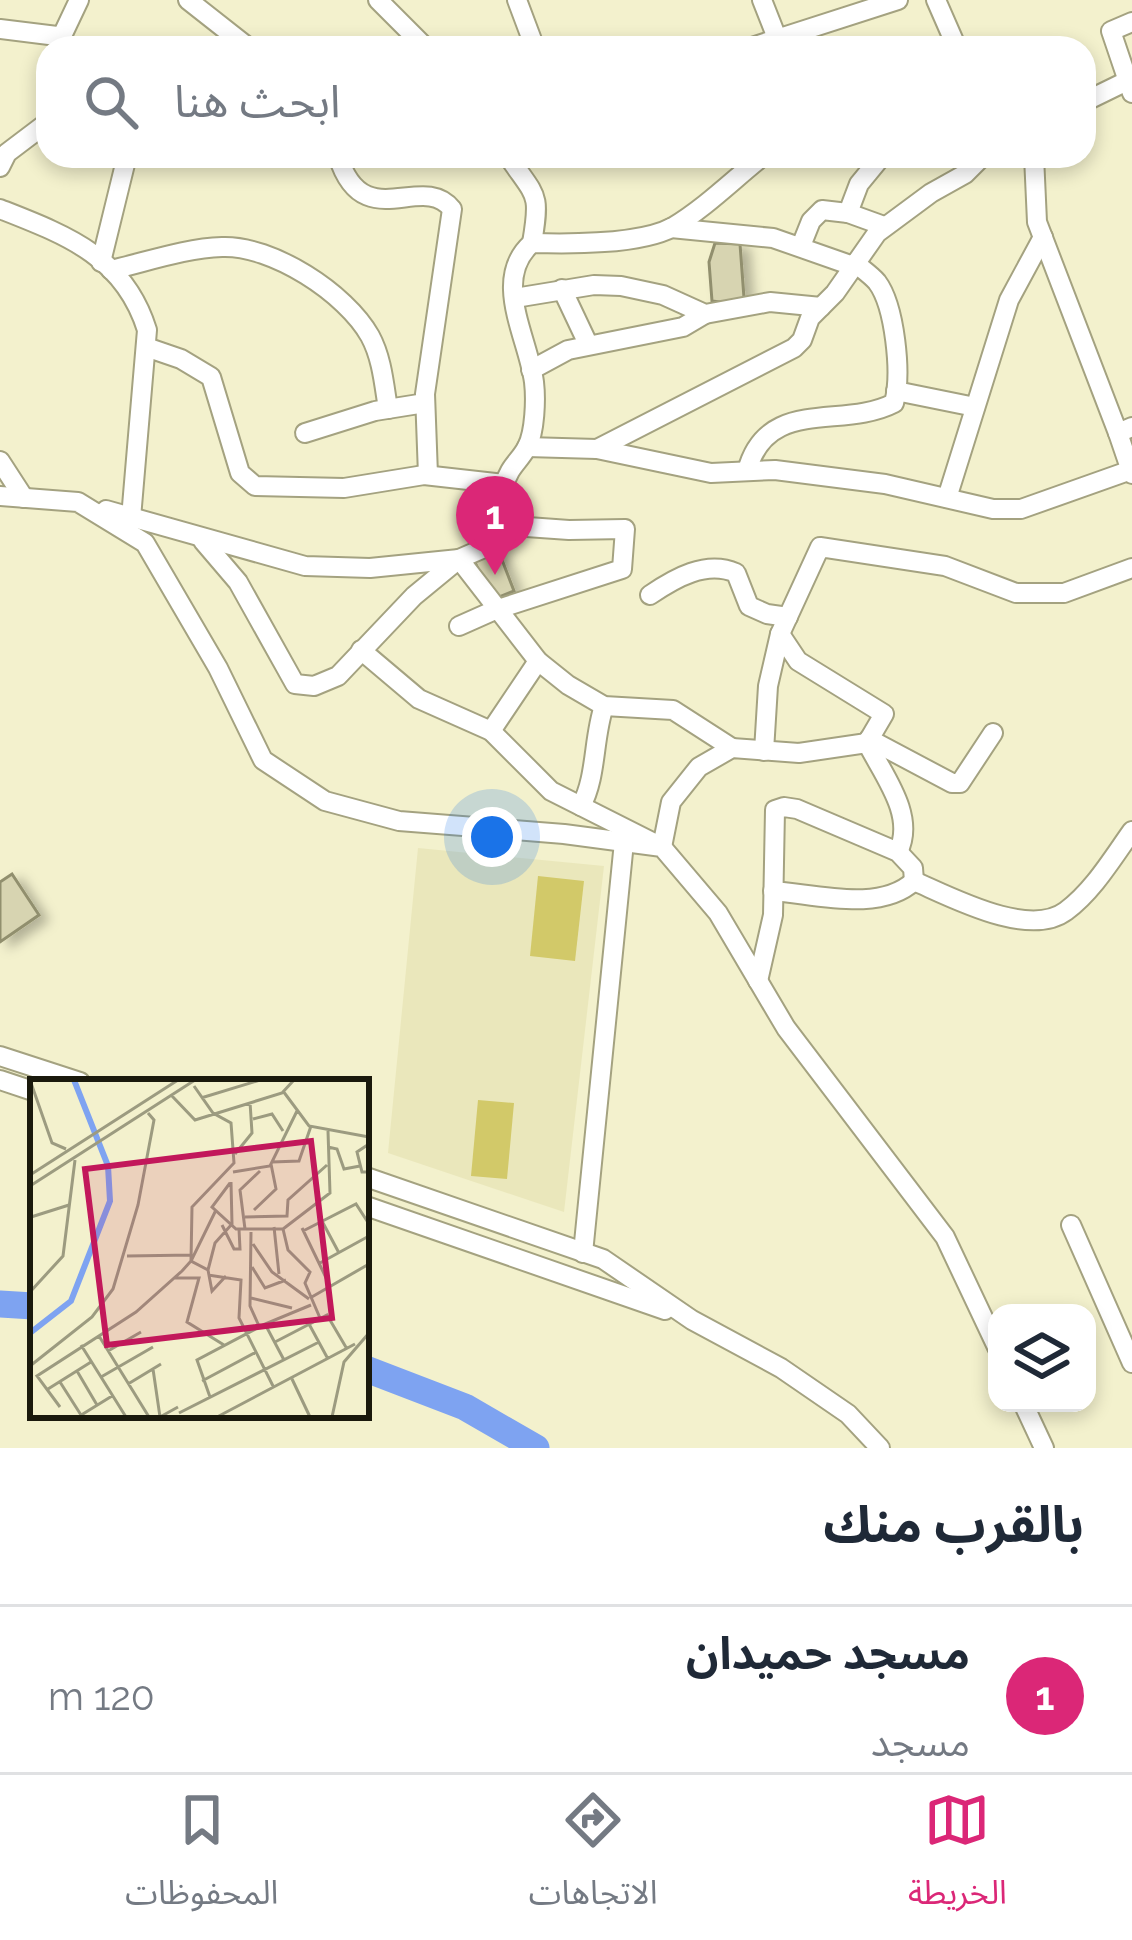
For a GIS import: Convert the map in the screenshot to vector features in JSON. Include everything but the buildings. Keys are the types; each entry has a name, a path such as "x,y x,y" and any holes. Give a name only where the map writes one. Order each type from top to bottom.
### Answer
{"street":[{"path":"67,36 79,0"},
{"path":"188,0 234,36"},
{"path":"378,0 415,36"},
{"path":"517,0 530,36"},
{"path":"762,0 776,36"},
{"path":"783,36 898,0"},
{"path":"936,0 952,36"},
{"path":"1096,98 1129,87 1111,31 1132,22"},
{"path":"0,29 36,37"},
{"path":"0,167 7,153 36,131"},
{"path":"106,266 125,168"},
{"path":"342,168 345,180 363,194 441,199 452,208 425,403 428,475"},
{"path":"203,541 238,582 295,684 314,686 338,676 414,596 459,559 498,542 504,484 514,461 527,447 534,405 512,277 516,256 532,242 539,206 517,168"},
{"path":"532,242 572,244 671,228 748,168"},
{"path":"848,213 859,184 872,168"},
{"path":"597,449 794,348 884,226 971,168"},
{"path":"527,447 597,449 680,469 885,484 993,509 1021,509 1131,472 1125,430 1037,222 1035,168"},
{"path":"0,209 68,236 124,279 140,309 147,330 131,518"},
{"path":"801,246 811,221 822,210 884,226"},
{"path":"671,228 773,238 801,246 854,265 876,281 888,305 894,329 894,403 884,409 777,428 757,443 747,471"},
{"path":"947,498 1009,300 1043,237"},
{"path":"106,266 222,247 274,256 334,295 355,315 377,351 388,409"},
{"path":"515,298 621,286 663,296 705,314"},
{"path":"562,290 588,344"},
{"path":"531,370 588,344 683,327 705,314 770,302 821,307"},
{"path":"146,346 211,377 240,473 255,486 344,488 428,475 504,484"},
{"path":"896,391 975,407"},
{"path":"305,433 425,403"},
{"path":"0,461 24,498"},
{"path":"0,496 78,502 304,566 370,568 459,559"},
{"path":"78,502 145,543 218,668 263,760 325,801 399,821 662,847"},
{"path":"459,626 622,569 626,529 499,525"},
{"path":"764,751 768,686 784,626 820,547 945,566 1016,593 1064,593 1132,568"},
{"path":"459,559 538,662 604,706 673,710 732,748 799,753 868,741 960,783 993,733"},
{"path":"650,595 686,572 725,569 736,573 749,606 784,626 798,662 884,715 868,741"},
{"path":"361,650 419,699 491,731 551,791 662,847 718,913 786,1028 945,1237 988,1328"},
{"path":"491,731 538,662"},
{"path":"580,806 589,791 595,732 604,706"},
{"path":"868,741 905,824 898,853"},
{"path":"662,847 671,802 699,767 732,748"},
{"path":"758,982 772,915 775,810 784,807 898,853 913,868 914,881"},
{"path":"914,881 985,911 1047,921 1063,914 1090,889 1132,831"},
{"path":"583,1253 624,842"},
{"path":"773,891 868,898 892,896 914,881"},
{"path":"0,1056 71,1079"},
{"path":"0,1080 30,1090"},
{"path":"369,1178 603,1259 831,1402 880,1448"},
{"path":"369,1208 692,1319"},
{"path":"1072,1225 1132,1364"},
{"path":"1027,1412 1044,1448"}],"shaded area":[{"path":"418,848 604,866 564,1212 388,1153"},
{"path":"538,876 584,881 575,961 530,956"},
{"path":"478,1100 514,1103 507,1179 471,1176"}],"waterway":[{"path":"0,1304 30,1306"},
{"path":"369,1370 465,1407 536,1448"}],"place":[{"name":"مسجد حميدان","path":"495,575"}]}
